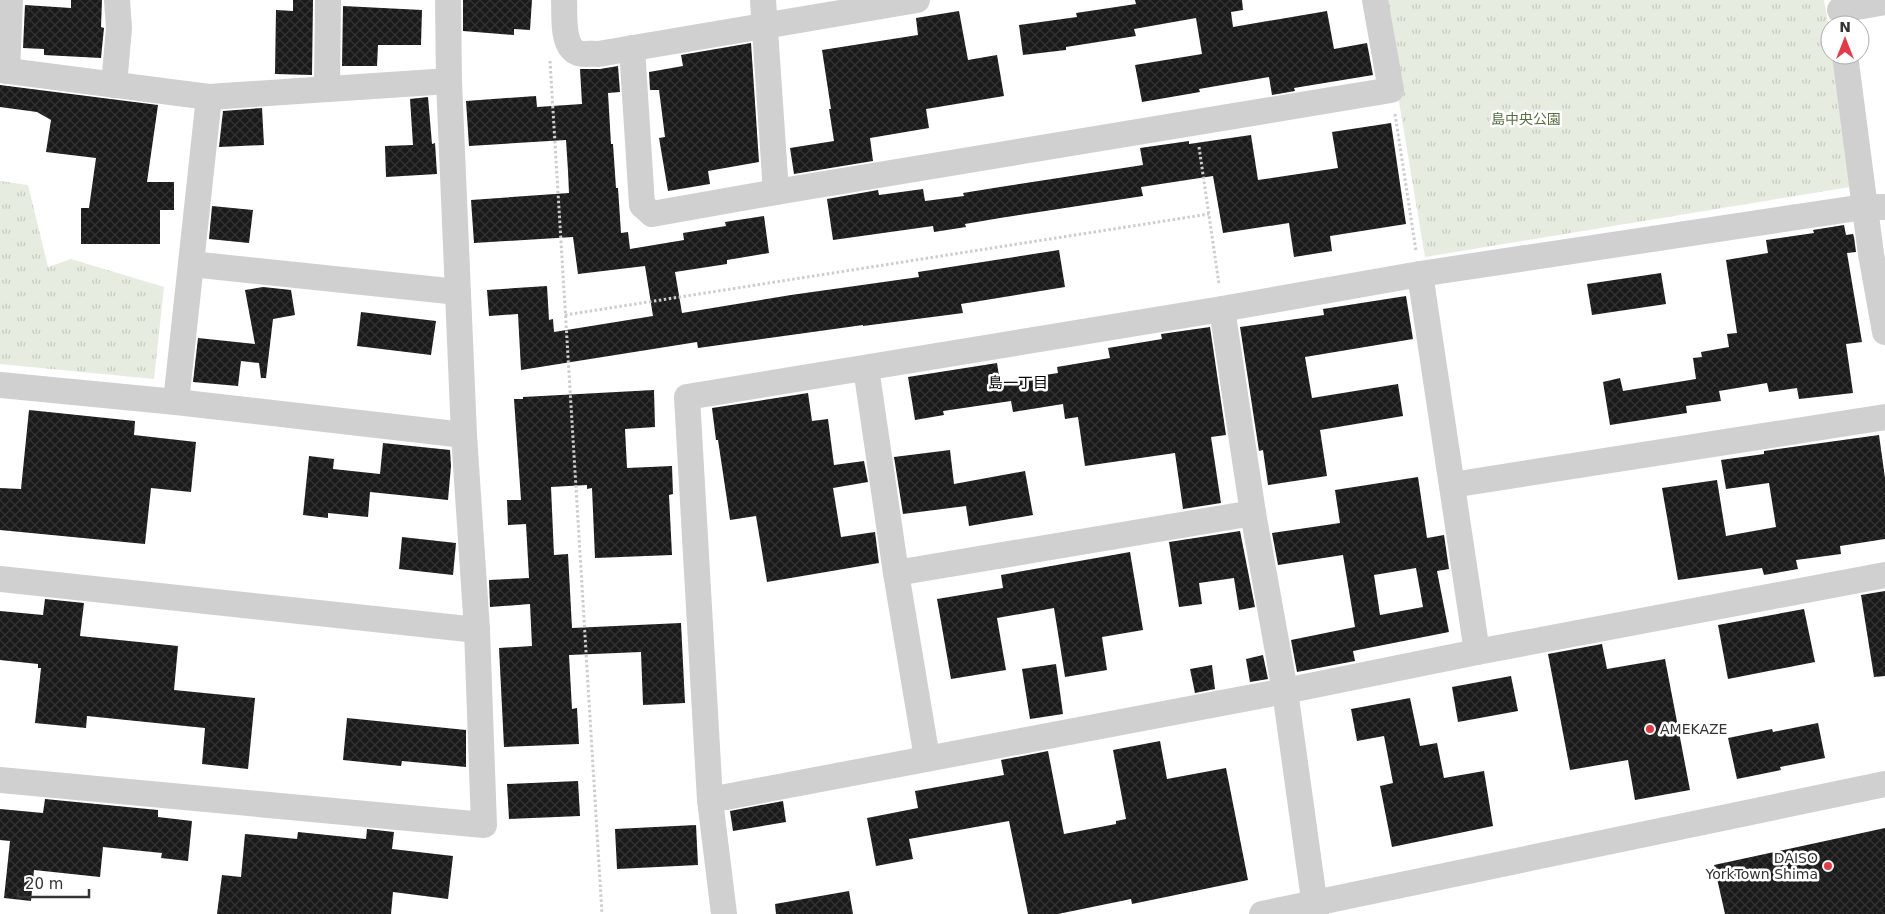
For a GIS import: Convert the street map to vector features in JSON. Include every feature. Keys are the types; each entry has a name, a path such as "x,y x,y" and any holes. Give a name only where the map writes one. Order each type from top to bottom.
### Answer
{"street":[{"path":"10,0 4,70 209,97 449,81"},
{"path":"114,84 119,28 117,0"},
{"path":"327,89 328,0"},
{"path":"0,780 484,825 477,630 464,434 449,81 448,0"},
{"path":"564,0 568,45 578,53 598,54 632,48 764,13 917,0"},
{"path":"632,48 642,205 652,214 1391,90 1375,0"},
{"path":"1840,12 1885,2"},
{"path":"764,13 776,192"},
{"path":"1847,65 1875,207 1885,332"},
{"path":"176,402 209,97"},
{"path":"724,914 710,800 687,397 1222,309 1415,259 1875,207"},
{"path":"1415,259 1477,652"},
{"path":"191,264 458,292"},
{"path":"1222,309 1253,513 1285,691 1315,909"},
{"path":"866,368 896,573 927,758"},
{"path":"0,385 176,402 464,434"},
{"path":"1452,485 1885,417"},
{"path":"896,573 1253,513"},
{"path":"710,800 1885,575"},
{"path":"0,579 477,630"},
{"path":"1262,914 1315,909 1885,784"}],"path":[{"path":"550,59 602,914"},
{"path":"1391,90 1415,259"},
{"path":"1196,123 1219,285 1228,283"},
{"path":"565,315 1209,214"}],"green space":[{"name":"島中央公園","path":"1382,0 1824,0 1827,15 1820,15 1820,65 1834,65 1850,187 1425,257"},
{"path":"0,181 28,185 48,267 71,259 164,287 154,379 0,364"}],"building":[{"path":"71,0 102,0 101,27 104,28 101,58 44,55 44,49 23,48 25,5 71,8"},
{"path":"293,0 313,0 312,75 275,74 276,10 293,11"},
{"path":"463,0 532,0 530,30 514,29 514,35 463,31"},
{"path":"1135,0 1242,0 1243,10 1231,12 1233,27 1327,11 1334,49 1367,43 1373,75 1294,88 1295,91 1272,95 1269,77 1199,89 1200,92 1142,102 1135,65 1202,54 1196,18 1134,29 1136,36 1066,47 1066,50 1023,55 1019,25 1077,17 1076,13 1136,4"},
{"path":"343,6 422,10 421,45 378,45 377,66 342,66"},
{"path":"959,11 968,60 997,55 1004,96 926,109 929,128 870,138 873,161 794,174 790,148 834,141 822,50 918,35 916,18"},
{"path":"751,43 759,162 708,171 710,184 668,191 659,138 665,137 659,90 650,90 649,72 683,66 681,55"},
{"path":"618,66 620,92 608,93 611,144 613,144 616,188 618,188 621,233 628,232 630,249 684,240 683,233 726,226 725,222 764,216 769,253 727,260 727,264 675,272 682,313 919,277 918,272 1059,250 1065,287 961,304 963,313 698,348 697,342 521,370 518,314 489,316 487,290 547,286 549,320 553,319 554,332 653,316 645,266 578,274 573,237 474,243 471,200 569,193 568,171 566,140 469,146 466,101 536,96 537,107 582,104 580,69 600,69"},
{"path":"0,85 158,105 147,182 174,182 174,210 160,210 160,244 81,244 81,208 89,208 96,158 46,152 51,120 37,112 0,107"},
{"path":"428,97 432,144 435,143 437,174 386,177 385,146 413,145 410,99"},
{"path":"262,108 264,145 219,147 223,111"},
{"path":"1391,123 1406,224 1330,236 1332,251 1294,257 1289,223 1223,233 1213,176 1141,187 1143,196 965,224 966,227 934,232 933,226 833,240 827,199 878,190 879,195 923,189 925,201 964,196 963,193 1143,165 1140,148 1189,141 1189,144 1251,135 1258,180 1338,168 1332,132"},
{"path":"212,206 253,210 249,243 209,239"},
{"path":"1844,225 1846,235 1853,234 1854,237 1856,252 1847,253 1862,342 1846,344 1853,393 1799,399 1797,388 1769,392 1767,383 1719,391 1721,401 1686,406 1687,413 1610,425 1603,382 1620,378 1623,391 1696,379 1693,358 1702,357 1701,352 1729,347 1727,334 1737,333 1726,260 1768,253 1766,240 1814,233 1813,230"},
{"path":"1661,273 1666,304 1592,315 1587,284"},
{"path":"263,287 291,290 295,315 273,319 266,378 261,378 259,363 241,361 238,386 193,382 198,338 255,344 245,290"},
{"path":"1406,296 1413,339 1305,357 1312,398 1398,384 1403,416 1320,430 1327,476 1268,485 1263,450 1259,451 1240,327 1324,315 1323,309"},
{"path":"361,312 436,321 431,355 357,346"},
{"path":"1210,327 1226,435 1211,437 1221,503 1183,509 1175,453 1085,466 1078,417 1065,419 1063,404 1013,412 1011,401 943,411 944,415 915,420 908,377 997,363 1000,382 1058,373 1057,367 1110,358 1108,348 1162,339 1161,334"},
{"path":"654,390 655,427 625,429 627,468 672,466 673,494 669,495 672,555 595,558 592,488 587,489 587,485 551,487 554,555 568,554 572,628 681,623 685,703 643,705 641,652 569,655 572,709 577,708 579,744 504,747 499,648 532,646 530,604 490,607 489,580 529,578 526,524 508,525 507,500 521,500 514,399"},
{"path":"808,393 812,421 828,419 834,465 864,461 868,482 833,488 841,537 875,532 879,563 767,582 756,516 730,520 712,408"},
{"path":"29,410 135,421 134,435 196,442 191,492 151,488 145,544 0,530 0,488 21,489"},
{"path":"1879,435 1885,478 1885,539 1840,546 1841,554 1796,560 1798,569 1764,575 1762,568 1678,580 1662,488 1717,480 1726,536 1776,527 1769,483 1726,489 1721,460 1764,454 1764,451"},
{"path":"383,443 450,450 451,466 448,500 370,492 368,517 328,513 328,518 303,515 309,456 334,459 333,469 380,474"},
{"path":"950,450 954,484 1025,471 1033,515 969,526 966,506 903,514 894,457"},
{"path":"1418,477 1427,538 1444,535 1449,569 1437,571 1449,632 1353,651 1355,661 1297,672 1291,640 1355,627 1343,555 1278,565 1272,533 1340,523 1335,490","holes":["1416,568 1423,607 1380,615 1374,575"]},
{"path":"1240,531 1255,607 1239,610 1234,578 1199,583 1202,604 1179,607 1169,542"},
{"path":"402,537 456,543 453,575 399,569"},
{"path":"1130,552 1143,630 1102,637 1107,670 1065,677 1054,608 997,618 1006,670 951,679 937,599 1003,588 1001,575"},
{"path":"1885,591 1885,676 1874,677 1861,595"},
{"path":"45,599 84,603 80,636 178,646 174,690 255,698 248,769 202,764 205,728 87,716 86,728 35,723 41,668 38,668 38,664 0,660 0,611 43,615"},
{"path":"1804,609 1815,662 1728,679 1718,625"},
{"path":"1602,644 1607,669 1665,659 1690,790 1635,800 1628,760 1570,770 1548,654"},
{"path":"1263,655 1268,679 1250,682 1246,659"},
{"path":"1056,664 1063,714 1030,719 1022,669"},
{"path":"1212,665 1215,689 1195,693 1190,669"},
{"path":"1511,676 1518,711 1458,722 1452,687"},
{"path":"1410,698 1420,746 1437,743 1444,778 1484,771 1493,826 1392,847 1380,786 1393,783 1384,736 1357,741 1351,709"},
{"path":"347,718 466,730 466,767 402,761 401,766 343,760"},
{"path":"1818,723 1825,758 1780,767 1781,770 1737,779 1728,738 1772,729 1773,732"},
{"path":"1160,741 1167,779 1226,768 1248,880 1132,904 1131,899 1058,914 1028,914 1009,821 909,839 913,859 876,866 867,818 918,808 915,791 1004,775 1001,760 1048,751 1064,834 1116,824 1116,821 1126,819 1113,750"},
{"path":"578,781 580,816 509,819 507,784"},
{"path":"45,799 158,810 158,817 192,821 188,861 161,858 162,853 103,847 100,877 34,870 31,901 4,898 10,841 0,840 0,809 43,813"},
{"path":"783,801 786,822 733,831 730,811"},
{"path":"696,825 698,865 617,869 615,829"},
{"path":"1885,828 1885,914 1725,914 1714,865"},
{"path":"367,829 394,832 392,849 453,856 448,899 393,892 391,914 217,914 222,875 241,877 245,834 297,839 298,832 366,839"},
{"path":"849,891 853,914 776,914 775,904"}],"place":[{"name":"AMEKAZE","path":"1650,729"},
{"name":"DAISO YorkTown Shima","path":"1828,866"}],"district":[{"name":"島一丁目","path":"1018,383"}]}
